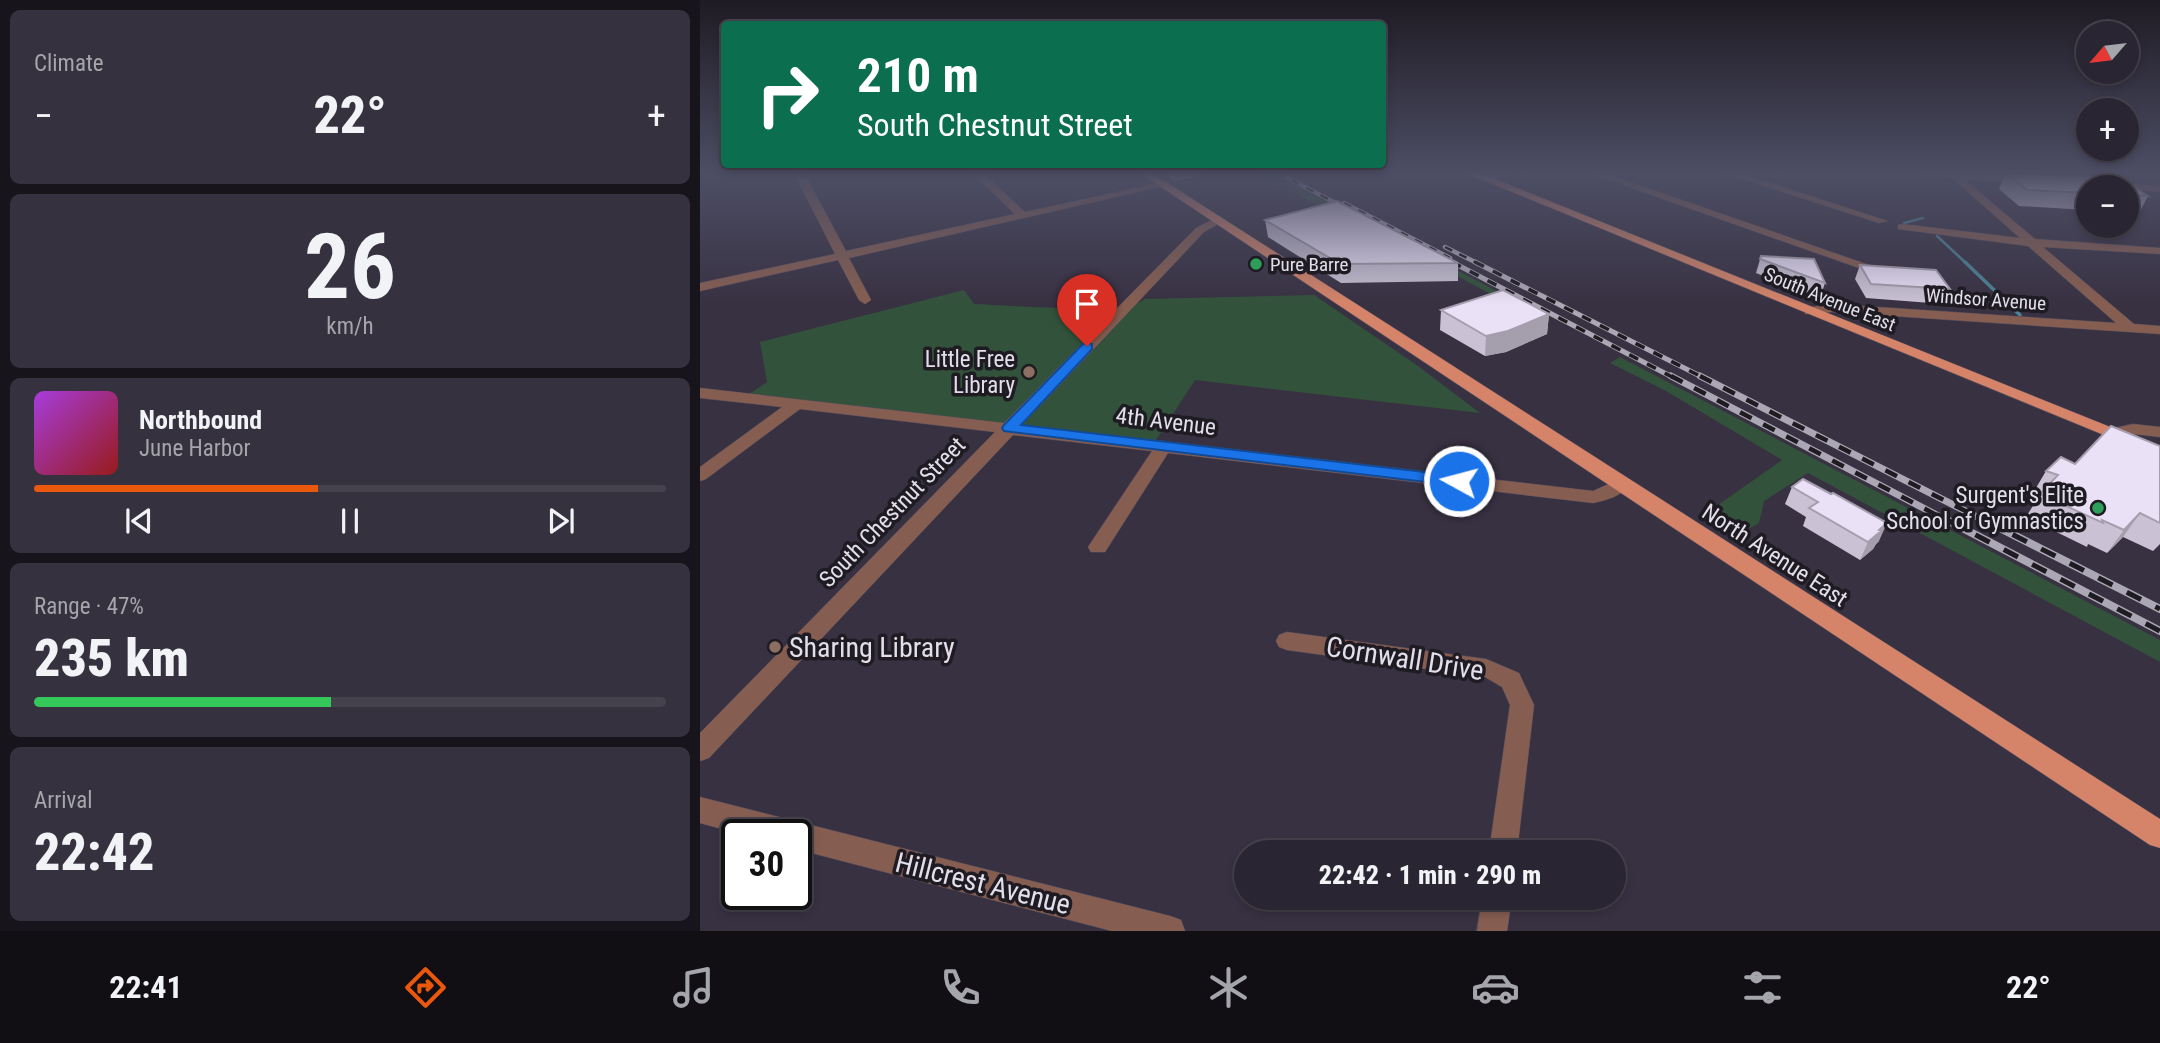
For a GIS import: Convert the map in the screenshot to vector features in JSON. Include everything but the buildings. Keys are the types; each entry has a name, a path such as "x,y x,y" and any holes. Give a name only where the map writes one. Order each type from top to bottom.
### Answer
{"main road":[{"name":"North Avenue East","path":"1212,216 2160,835"},
{"name":"South Avenue East","path":"1578,216 2160,453"}],"street":[{"path":"822,216 865,300"},
{"path":"700,287 1021,216"},
{"path":"1721,216 1896,276"},
{"path":"1868,216 1883,221"},
{"path":"2002,216 2131,329"},
{"name":"South Chestnut Street","path":"700,750 1200,230 1218,220"},
{"path":"1902,227 1955,236 2160,251"},
{"name":"Windsor Avenue","path":"1810,311 1832,308 2160,330"},
{"name":"4th Avenue","path":"700,393 1593,497 1605,495 1622,484"},
{"path":"700,475 797,404"},
{"path":"2112,434 2133,429 2160,432"},
{"path":"1098,547 1164,446"},
{"name":"Cornwall Drive","path":"1287,640 1486,667 1504,674 1518,686 1522,705 1505,840"},
{"name":"Hillcrest Avenue","path":"700,810 735,819"},
{"name":"Hillcrest Avenue","path":"812,839 1170,931"},
{"path":"1492,931 1495,910"}],"green space":[{"path":"1338,216 1355,216 1529,308 1520,310 1446,270 1441,272"},
{"path":"964,290 974,304 1064,308 1115,307 1145,299 1314,295 1418,366 1480,413 1195,380 1154,443 739,401 767,382 760,342"},
{"path":"1620,357 2160,640 2160,662 1808,473 1764,501 1759,523 1735,537 1701,517 1782,460 1666,391 1610,363"}],"waterway":[{"path":"1904,223 1923,218"},
{"path":"1937,236 1967,264"},
{"path":"1965,262 2020,315"}],"railway":[{"path":"1370,216 1450,258"},
{"path":"1445,247 1475,262"},
{"path":"1440,256 1452,262"},
{"path":"1452,262 1456,264"},
{"path":"1452,262 1674,378"},
{"path":"1475,262 1479,264"},
{"path":"1475,262 1704,378"},
{"path":"1671,376 1950,522"},
{"path":"1700,376 1987,522"},
{"path":"1947,520 2160,631"},
{"path":"1984,520 2160,609"}],"place":[{"name":"Pure Barre","path":"1256,264"},
{"name":"Little Free Library","path":"1029,372"},
{"name":"Surgent's Elite School of Gymnastics","path":"2098,508"},
{"name":"Sharing Library","path":"775,647"}],"route":[{"path":"1087,346 1009,428 1459,481"}]}
